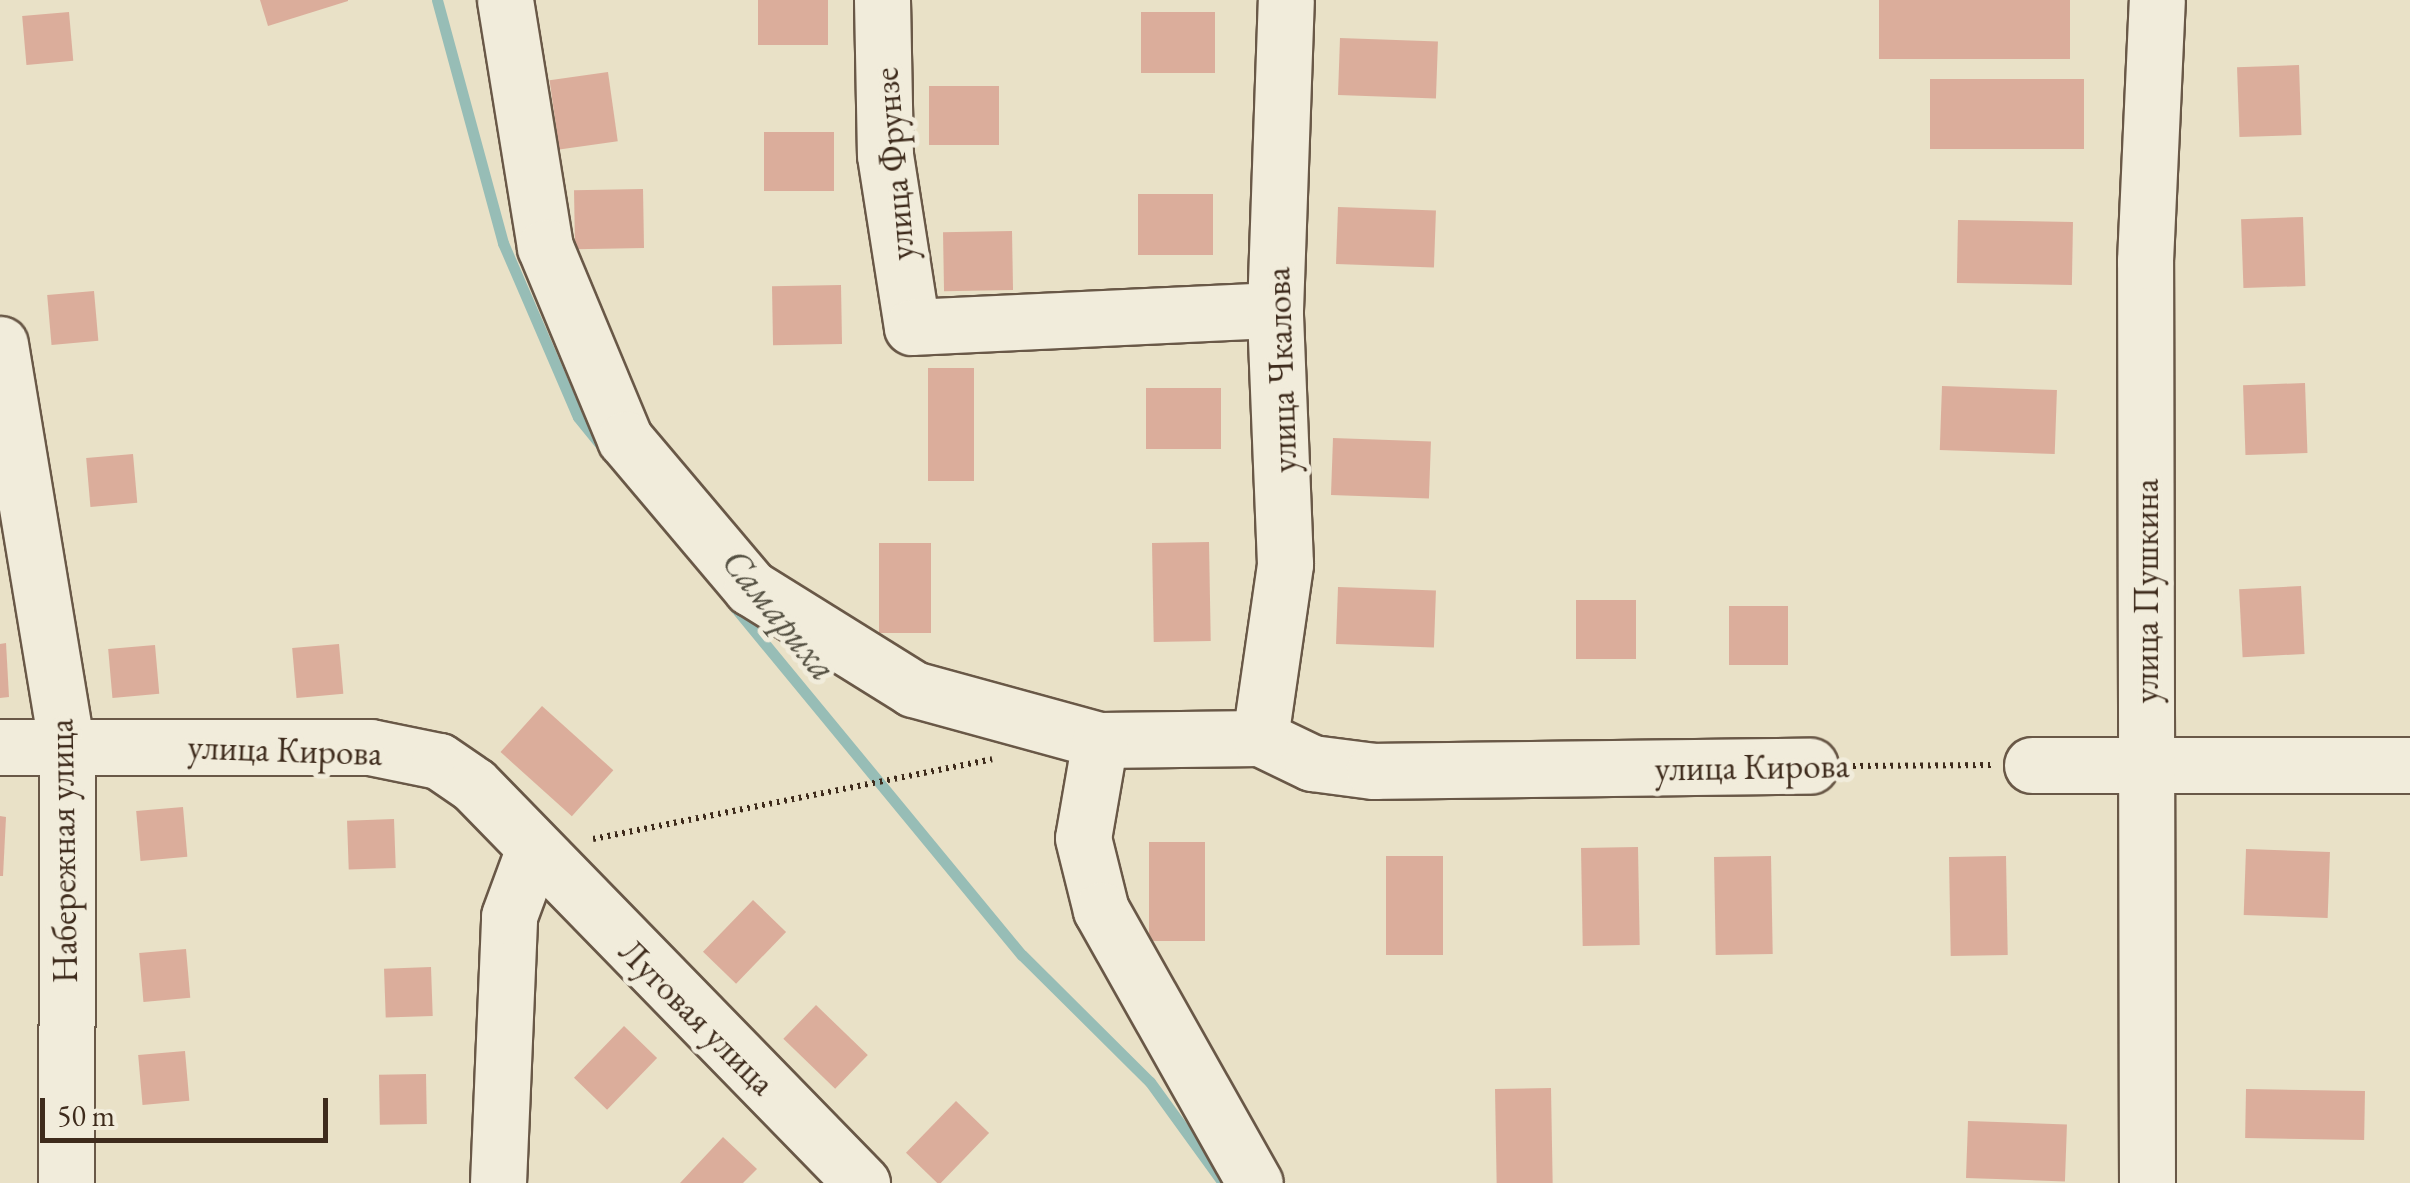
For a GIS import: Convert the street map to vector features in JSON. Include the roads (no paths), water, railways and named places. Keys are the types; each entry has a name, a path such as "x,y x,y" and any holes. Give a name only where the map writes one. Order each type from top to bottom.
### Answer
{"street":[{"name":"улица Кирова","path":"506,0 545,247 626,439 751,588 913,689 1100,740 1260,738 1312,763 1374,772 1810,766"},
{"name":"улица Фрунзе","path":"882,0 886,155 912,327 1275,310"},
{"name":"улица Чкалова","path":"1260,738 1286,564 1275,310 1286,0"},
{"name":"улица Пушкина","path":"2147,1183 2145,261 2157,0"},
{"name":"Набережная улица","path":"0,344 68,747 66,1183"},
{"path":"1100,740 1083,838 1102,910 1255,1183"},
{"name":"улица Кирова","path":"0,746 370,747 438,761 474,785 533,851"},
{"path":"2032,765 2410,765"},
{"path":"498,1183 509,916 533,851"},
{"name":"Луговая улица","path":"533,851 862,1183"}],"waterway":[{"name":"Самариха","path":"437,0 503,243 578,417 603,448"},
{"name":"Самариха","path":"733,605 1022,955 1150,1082 1223,1183"}]}
